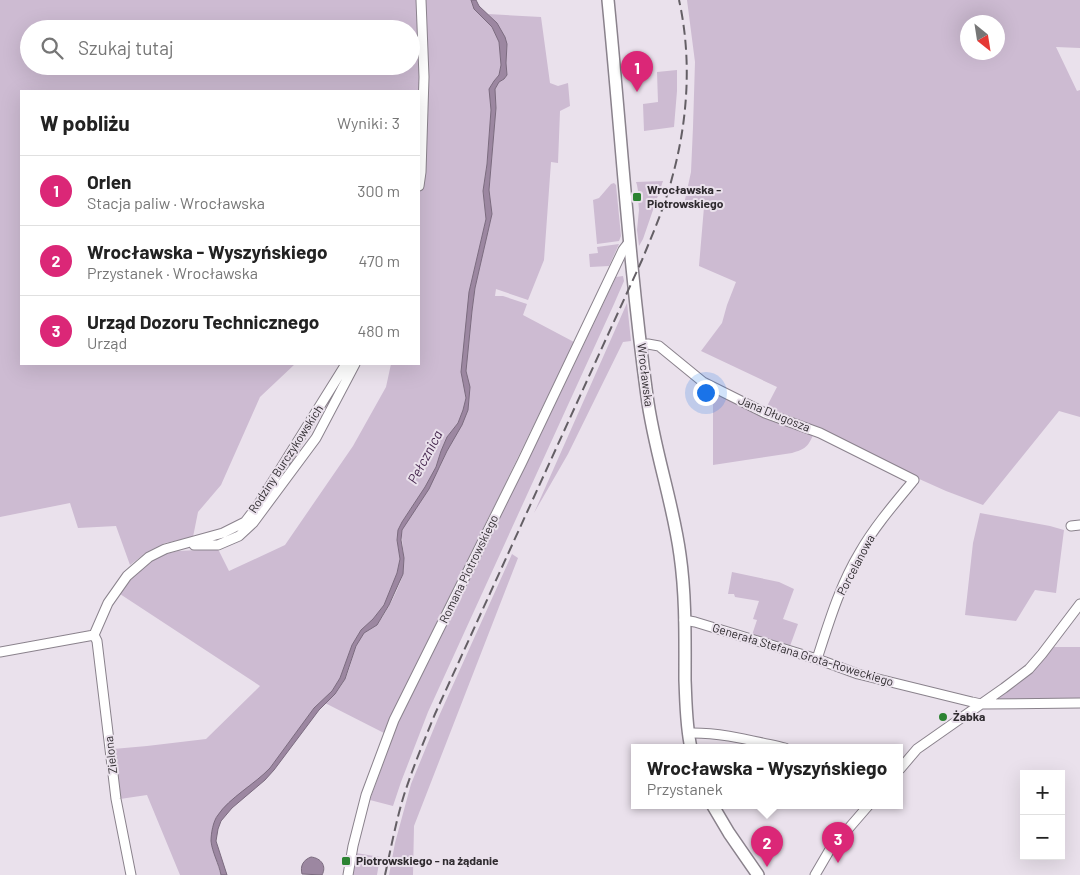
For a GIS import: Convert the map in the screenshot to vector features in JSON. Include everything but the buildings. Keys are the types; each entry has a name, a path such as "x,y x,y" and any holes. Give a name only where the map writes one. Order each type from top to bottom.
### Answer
{"main road":[{"name":"Wrocławska","path":"608,0 630,242 648,406 679,547 688,733 690,744"},
{"path":"715,809 758,875"}],"street":[{"path":"420,179 424,77 421,0"},
{"name":"Romana Piotrowskiego","path":"348,875 349,862 366,795 394,720 526,454 623,250 630,242"},
{"path":"613,272 624,262 632,261"},
{"name":"Jana Długosza","path":"641,344 659,346 702,382 765,413 820,433 914,480"},
{"name":"Rodziny Burczykowskich","path":"94,635 108,603 126,576 149,557 165,548 223,533 245,522 258,505 345,365"},
{"name":"Rodziny Burczykowskich","path":"182,545 218,545 239,536 253,523 316,438 354,365"},
{"name":"Porcelanowa","path":"817,660 837,600 860,551 914,480"},
{"path":"903,765 917,749 1028,669 1042,654 1080,604"},
{"name":"Generała Stefana Grota-Roweckiego","path":"684,620 858,674 981,704 1080,703"},
{"path":"0,652 94,635"},
{"name":"Zielona","path":"94,635 97,642 116,799 131,875"},
{"path":"688,733 703,732 766,744"},
{"path":"815,875 828,851 865,809"}],"shaded area":[{"path":"0,0 417,0 418,20 20,20 20,75 420,75 420,90 20,90 20,365 294,365 260,397 221,485 198,512 193,537 165,543 147,552 130,565 116,526 78,528 70,503 0,517"},
{"path":"425,0 471,0 474,9 492,27 499,42 501,65 499,75 490,89 491,110 483,191 486,219 469,292 466,398 463,410 458,423 447,437 436,467 402,522 397,540 400,559 397,573 384,605 361,630 352,645 340,678 332,691 314,708 262,777 227,805 211,843 221,875 180,875 147,795 120,799 113,749 206,739 260,686 120,594 129,578 150,562 166,554 178,551 218,549 229,571 285,545 353,446 386,387 391,365 420,365 420,191 424,171"},
{"path":"471,0 476,0 479,6 497,23 505,37 507,44 507,75 499,82 495,89 496,108 489,190 492,214 475,288 472,311 466,371 470,387 468,410 429,489 402,530 403,574 389,605 377,625 364,633 356,646 345,679 274,770 232,808 221,821 216,841 227,875 221,875 211,841 216,818 229,803 270,768 314,708 332,691 340,678 352,645 361,630 384,605 397,573 400,559 397,540 398,530 436,467 447,437 458,423 463,410 466,398 461,372 469,292 486,219 483,191 491,110 489,89 499,75 501,65 499,42 492,27 474,9"},
{"path":"687,0 1080,0 1080,48 1056,47 1077,91 1080,90 1080,417 1059,411 983,505 946,491 765,410 777,387 701,351 722,323 736,282 699,266 704,207 683,209 691,172 695,62"},
{"path":"488,14 541,17 550,83 558,86 568,83 570,106 560,111 558,163 551,162 544,260 528,300 496,289 495,296 503,296 527,304 523,315 574,342 384,733 325,703 345,679 361,637 377,624 393,599 400,584 404,567 402,530 440,467 468,410 470,387 466,371 472,311 475,288 492,214 489,190 496,108 495,89 499,82 507,75 507,44 497,23"},
{"path":"677,70 674,127 644,131 643,104 658,102 657,72"},
{"path":"663,181 639,246 637,230 638,198 641,198 636,182"},
{"path":"614,183 616,185 621,236 619,241 597,244 593,200 599,198"},
{"path":"619,244 609,266 590,267 589,254 598,253 597,247"},
{"path":"623,276 624,281 614,304 428,712 393,806 370,800 398,722 527,463 616,277"},
{"path":"627,303 631,341 623,342 568,454 534,513"},
{"path":"713,393 763,416 813,435 806,447 792,453 713,465"},
{"path":"980,513 1064,530 1056,593 1035,590 1016,621 965,615 973,543"},
{"path":"512,554 518,558 414,826 413,875 389,875 395,843 411,784 439,716"},
{"path":"732,572 779,582 794,589 783,619 798,624 790,646 752,635 757,620 753,619 759,601 728,594"},
{"path":"1054,647 1080,647 1080,700 998,700 1028,674"},
{"path":"356,853 380,857 377,875 352,875"},
{"path":"311,857 318,859 322,863 324,869 322,875 302,874 301,868 303,864"}],"railway":[{"path":"385,875 404,795 435,714 642,260 666,199 682,134 685,112 686,44 679,0"}],"place":[{"name":"Orlen","path":"637,92"},
{"name":"Wrocławska - Piotrowskiego","path":"637,197"},
{"name":"Żabka","path":"943,717"},
{"name":"Piotrowskiego - na żądanie","path":"346,861"},
{"name":"Urząd Dozoru Technicznego","path":"838,863"},
{"name":"Wrocławska - Wyszyńskiego","path":"767,867"}],"water label":[{"name":"Pełcznica","path":"425,457"}]}
